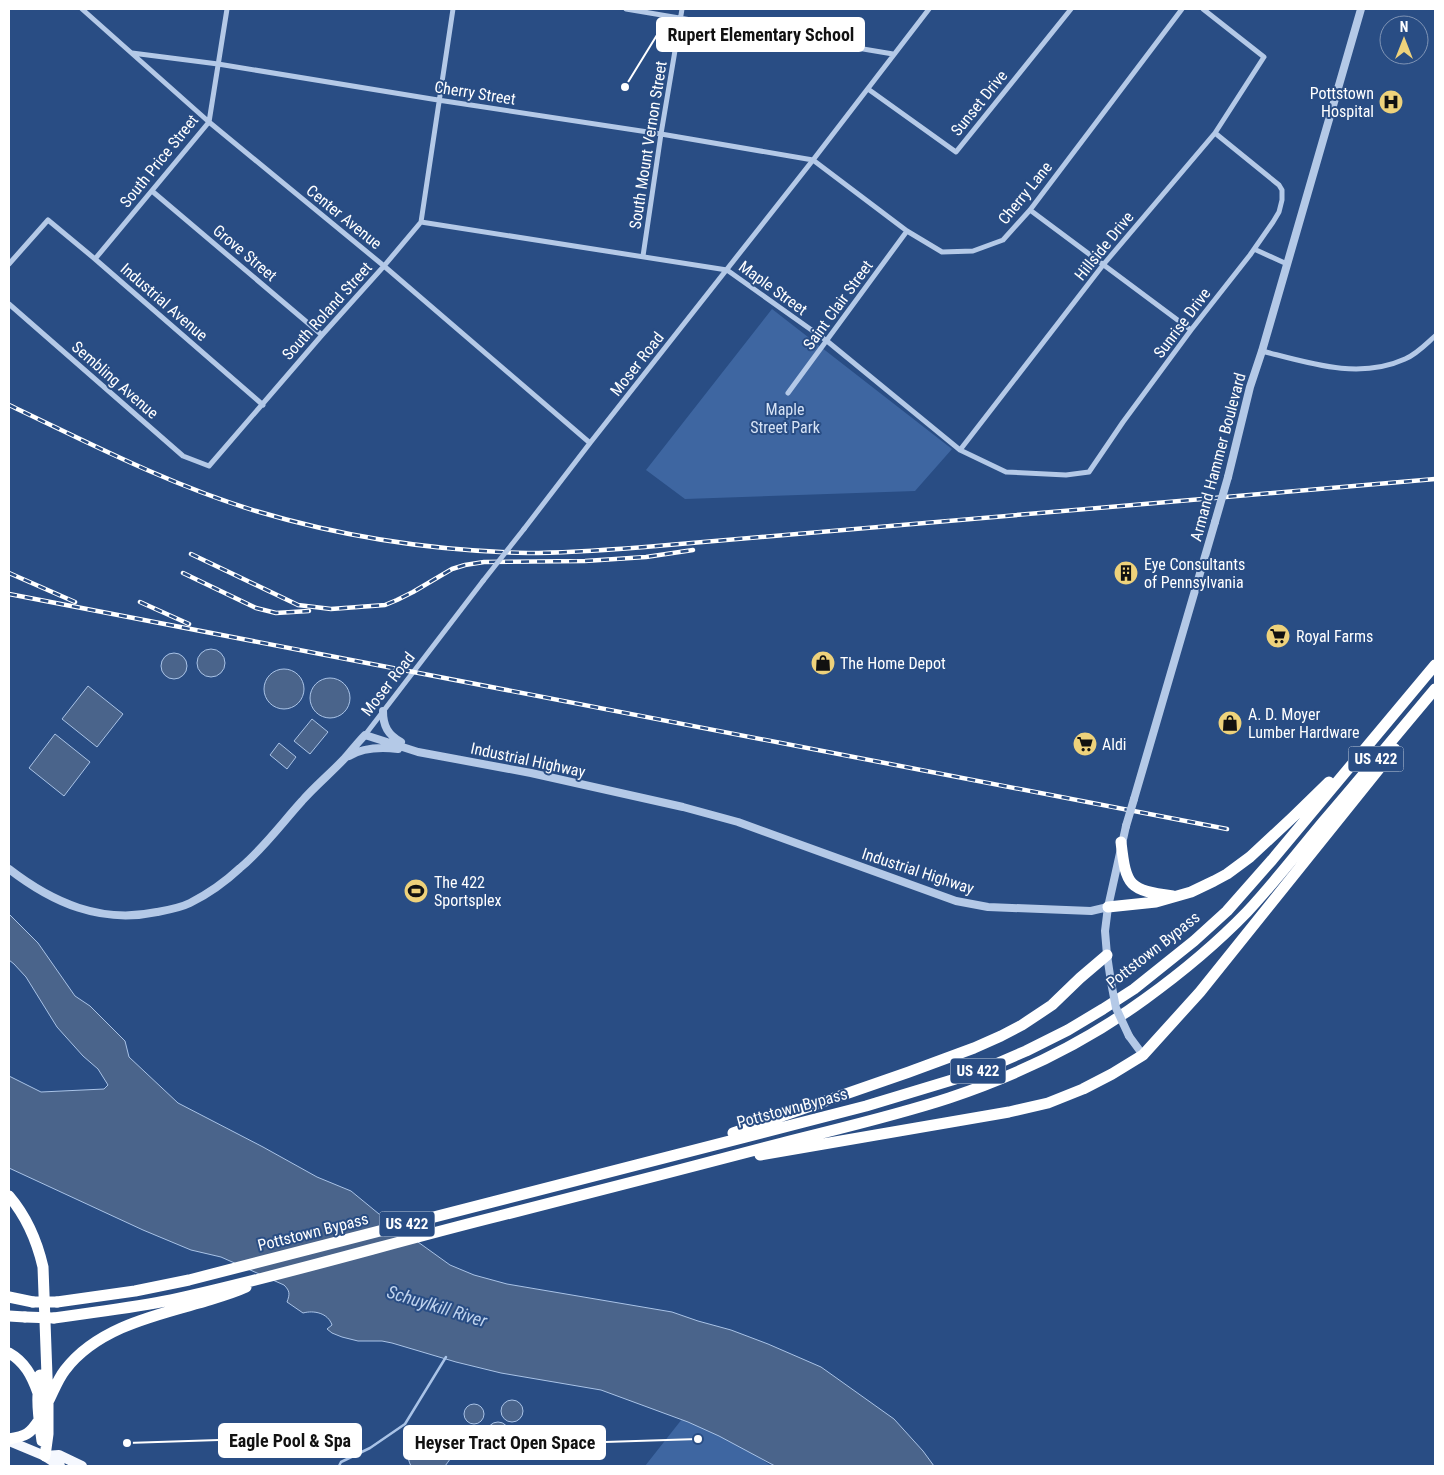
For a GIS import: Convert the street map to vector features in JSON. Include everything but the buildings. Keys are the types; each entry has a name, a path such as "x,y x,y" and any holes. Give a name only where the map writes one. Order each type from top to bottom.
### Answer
{"highway":[{"name":"Pottstown Bypass","path":"9,1298 33,1302 57,1302 135,1291 189,1280 912,1093 982,1070 1026,1051 1068,1030 1103,1009 1163,967 1227,911 1435,665"},
{"name":"Pottstown Bypass","path":"271,1276 901,1112 948,1098 1000,1079 1048,1058 1084,1038 1142,1001 1216,942 1246,912 1289,863 1435,689"},
{"path":"708,1162 776,1153 1010,1112 1048,1102 1083,1089 1143,1055 1200,992 1435,698"},
{"path":"1108,907 1156,902 1177,897 1227,874 1293,817 1380,732"},
{"path":"1121,842 1126,873 1131,882 1144,891 1177,897"},
{"path":"626,1168 716,1140 974,1048 1015,1028 1052,1005 1106,955"},
{"path":"9,1196 16,1204 30,1229 38,1247 43,1267 48,1403 48,1434 45,1456"},
{"path":"9,1207 28,1241 33,1255 37,1278 39,1420 45,1456"},
{"path":"48,1403 66,1369 80,1354 103,1338 152,1316 233,1294 271,1276"},
{"name":"US 422","path":"9,1316 54,1318 130,1307 271,1276"},
{"path":"9,1353 20,1360 28,1371 38,1395"},
{"path":"9,1440 30,1432 39,1420"}],"main road":[{"path":"9,1440 45,1456 60,1466"},
{"path":"45,1456 59,1455 82,1466"}],"street":[{"name":"Center Avenue","path":"82,9 209,122 384,266 590,442"},
{"name":"South Price Street","path":"94,259 209,122 227,9"},
{"path":"421,222 453,9"},
{"path":"626,9 893,54"},
{"name":"South Mount Vernon Street","path":"643,256 682,9"},
{"name":"Moser Road","path":"365,734 590,442 727,270 929,9"},
{"name":"Sunset Drive","path":"868,88 956,152 1071,9"},
{"name":"Cherry Lane","path":"813,160 907,232 942,252 973,251 1003,240 1030,210 1182,9"},
{"name":"Hillside Drive","path":"960,450 1103,265 1215,133 1264,57 1203,9"},
{"name":"Armand Hammer Boulevard","path":"1143,1055 1129,1036 1116,1008 1106,955 1105,931 1108,907 1121,842 1228,477 1244,411 1362,9"},
{"name":"Cherry Street","path":"132,53 218,64 662,134 813,160"},
{"name":"Sunrise Drive","path":"1006,472 1066,475 1088,472 1191,330 1254,249 1279,212 1282,190 1279,185 1215,133"},
{"name":"Grove Street","path":"152,191 322,335"},
{"path":"1030,210 1191,330"},
{"name":"Industrial Avenue","path":"9,264 48,220 263,405"},
{"name":"Maple Street","path":"421,222 727,270 827,341 960,450 1006,472"},
{"name":"South Roland Street","path":"209,466 421,222"},
{"name":"Saint Clair Street","path":"788,393 907,232"},
{"path":"1254,249 1287,264"},
{"name":"Sembling Avenue","path":"9,304 183,456 209,466"},
{"path":"1262,351 1331,368 1370,369 1388,366 1406,359 1435,336"},
{"path":"383,711 387,731 393,738 418,752"},
{"path":"9,870 47,896 72,907 95,913 124,916 145,915 189,904 209,892 241,868 304,799 345,758 365,734"},
{"name":"Industrial Highway","path":"365,734 418,752 531,773 683,807 730,820 956,901 988,907 1091,911 1108,907"},
{"path":"345,758 368,749 384,747 418,752"}],"green space":[{"name":"Maple Street Park","path":"772,309 952,449 915,491 685,499 646,470"},
{"path":"686,1414 753,1453 771,1466 645,1466"}],"water":[{"path":"211,649 221,653 225,663 221,673 211,677 201,673 197,663 201,653"},
{"path":"174,653 183,657 187,666 183,675 174,679 165,675 161,666 165,657"},
{"path":"288,669 295,672 301,678 304,689 303,697 295,706 288,709 280,709 273,706 265,697 264,685 267,678 276,670"},
{"path":"334,678 341,681 347,687 350,698 349,706 341,715 334,718 326,718 319,715 311,706 310,694 313,687 322,679"},
{"path":"88,686 123,714 97,747 62,719"},
{"path":"312,719 328,732 310,754 294,741"},
{"path":"55,734 90,762 64,796 29,768"},
{"path":"279,743 296,757 287,769 270,755"},
{"name":"Schuylkill River","path":"9,914 38,943 75,996 90,1006 125,1041 129,1057 178,1103 317,1177 351,1191 379,1214 450,1265 474,1275 507,1284 672,1312 731,1330 821,1367 894,1419 934,1466 775,1466 688,1422 601,1390 501,1373 392,1343 358,1341 342,1337 327,1329 332,1325 324,1315 316,1312 303,1313 287,1302 289,1293 284,1285 221,1257 191,1250 143,1230 9,1168 9,1076 41,1092 104,1089 108,1085 98,1069 83,1056 57,1027 26,977 9,960"},
{"path":"512,1400 520,1403 523,1411 520,1419 512,1422 504,1419 501,1411 504,1403"},
{"path":"470,1404 478,1404 484,1410 484,1418 478,1424 470,1424 464,1418 464,1410"},
{"path":"498,1422 508,1429 509,1433 502,1443 498,1444 488,1437 487,1433 494,1423"},
{"path":"432,1426 446,1430 453,1437 455,1447 453,1454 445,1466 411,1466 408,1453 409,1447 420,1432"}],"waterway":[{"path":"339,1466 341,1462 370,1448 405,1424 446,1357"}],"railway":[{"path":"9,405 161,476 224,501 256,511 322,528 390,541 493,552 528,553 645,547 1435,479"},
{"path":"191,554 298,605 331,609 385,605 413,592 452,569 465,565 484,562 585,561 646,557 693,550"},
{"path":"9,573 75,602"},
{"path":"183,573 256,608 276,613 309,611"},
{"path":"9,594 1227,829"},
{"path":"140,602 189,624"}],"place":[{"name":"Rupert Elementary School","path":"625,87"},
{"name":"Pottstown Hospital","path":"1391,102"},
{"name":"Eye Consultants of Pennsylvania","path":"1126,573"},
{"name":"Royal Farms","path":"1278,636"},
{"name":"The Home Depot","path":"823,663"},
{"name":"A. D. Moyer Lumber Hardware","path":"1230,723"},
{"name":"Aldi","path":"1085,744"},
{"name":"The 422 Sportsplex","path":"416,891"},
{"name":"Heyser Tract Open Space","path":"698,1439"},
{"name":"Eagle Pool & Spa","path":"127,1443"}]}
